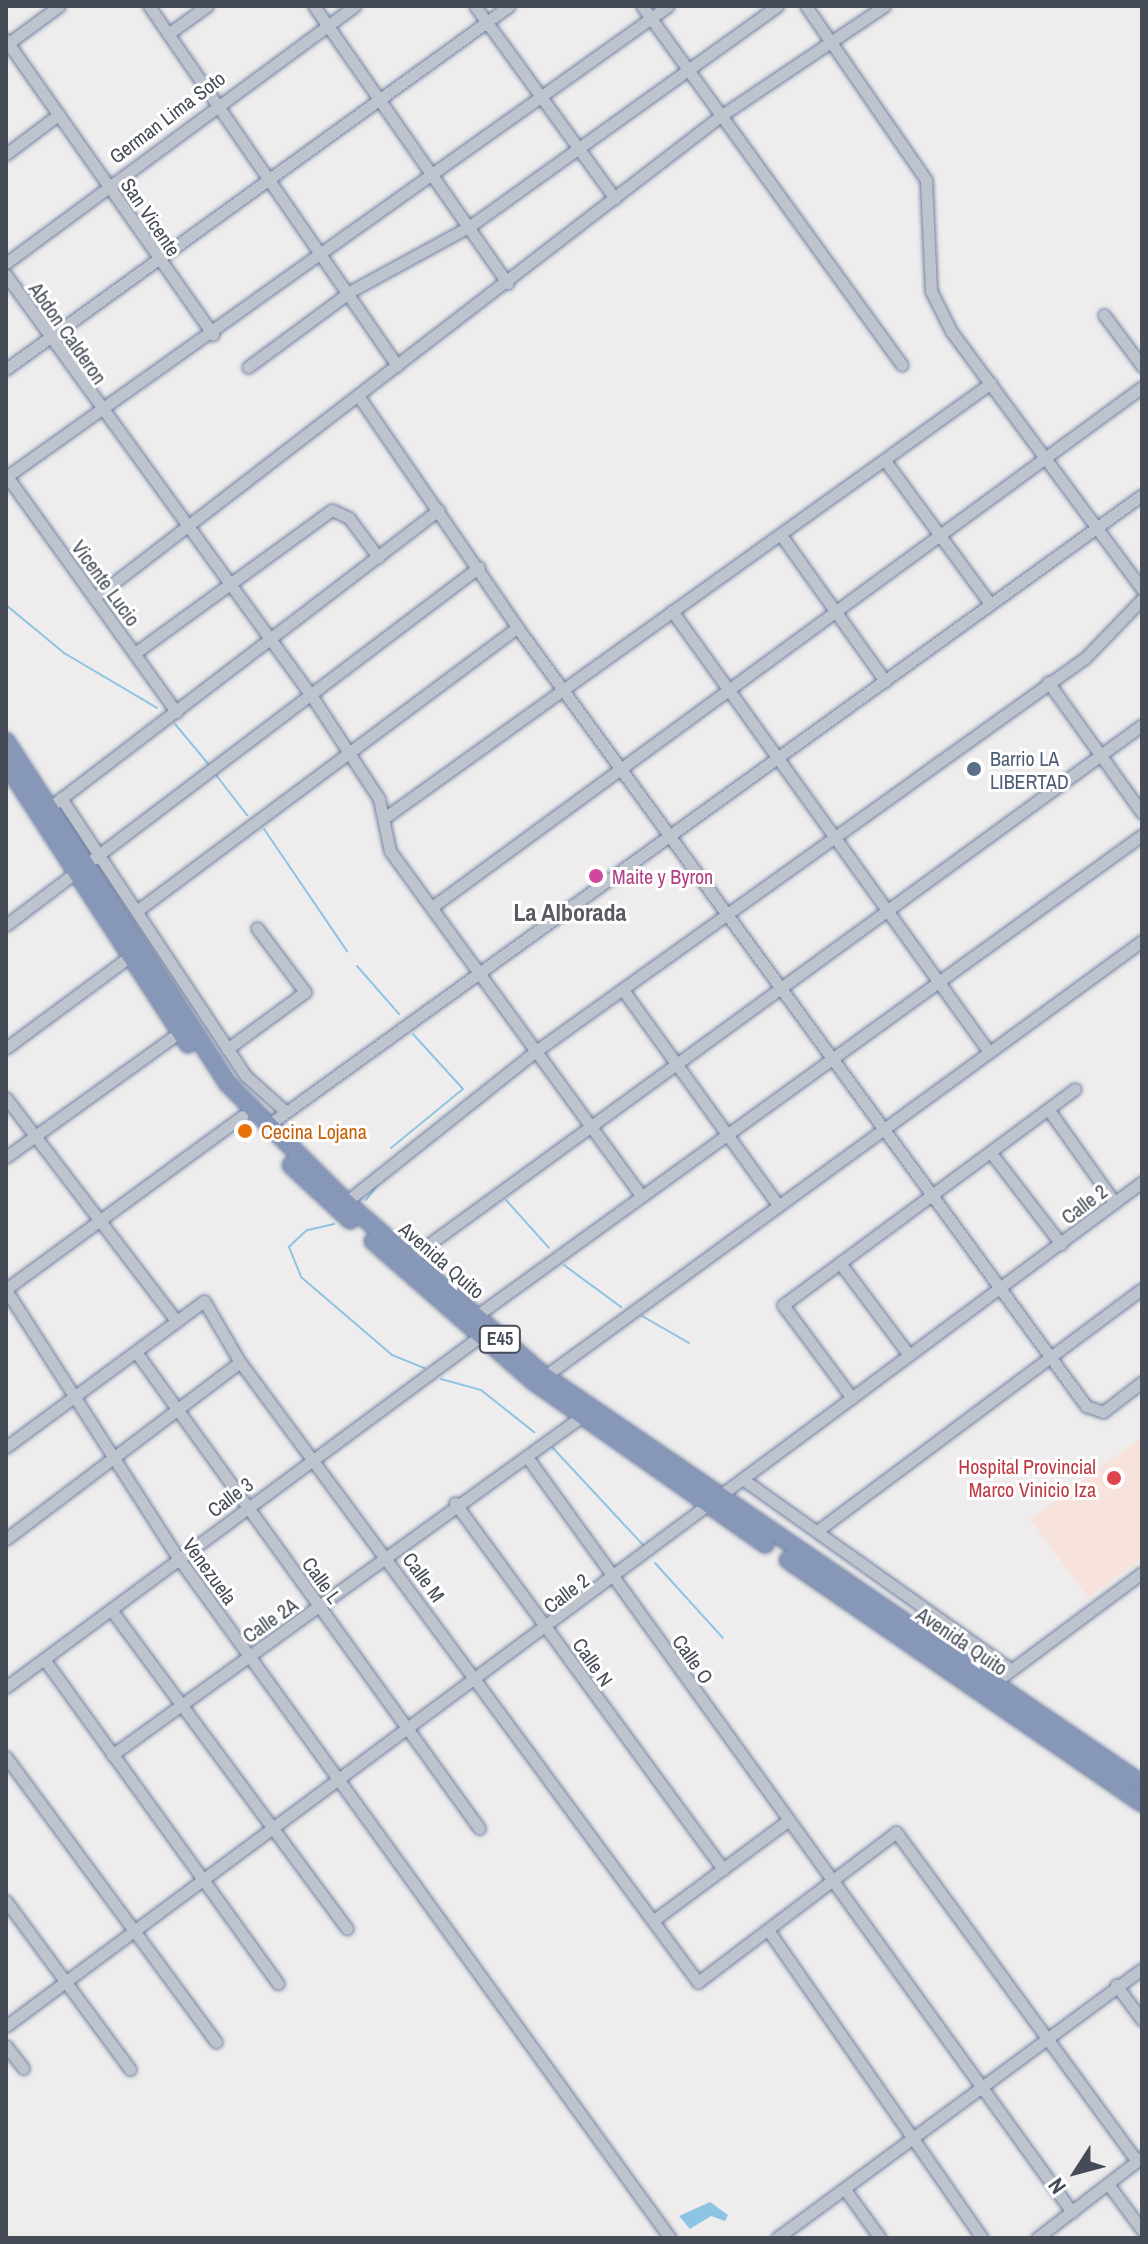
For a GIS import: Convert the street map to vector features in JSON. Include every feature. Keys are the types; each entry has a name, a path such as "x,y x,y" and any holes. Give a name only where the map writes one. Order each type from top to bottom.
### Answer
{"highway":[{"name":"Avenida Quito","path":"6,741 55,802 88,863 227,1083 346,1202 545,1376 715,1503 1142,1803"},
{"name":"Avenida Quito","path":"6,764 88,863 129,957 242,1116 478,1338 581,1417 1142,1784"}],"street":[{"path":"7,43 59,6"},
{"path":"149,6 351,291 397,366"},
{"path":"168,34 207,6"},
{"path":"314,6 507,283"},
{"name":"German Lima Soto","path":"6,263 217,101 354,6"},
{"path":"475,6 615,199"},
{"path":"6,369 159,261 270,175 509,6"},
{"path":"642,6 719,117 902,365"},
{"path":"6,476 213,334 320,247 431,172 536,94 668,6"},
{"path":"248,367 351,291 470,226 575,147 777,6"},
{"path":"806,6 916,158 929,195 931,291 991,383 1142,589"},
{"path":"94,598 719,117 884,6"},
{"name":"San Vicente","path":"7,43 213,334"},
{"path":"6,154 59,114"},
{"name":"Abdon Calderon","path":"6,275 227,584 313,698 387,816"},
{"path":"1104,315 1142,366"},
{"path":"641,1195 390,851 387,816 566,692 672,611 783,538 991,383"},
{"path":"432,907 623,766 727,684 1142,387"},
{"path":"359,397 479,567 517,627 676,836 998,1288 1051,1357 1094,1411 1142,1382"},
{"path":"886,462 989,602"},
{"name":"Vicente Lucio","path":"6,476 176,712"},
{"path":"267,1126 479,971 676,836 989,602 1142,495"},
{"path":"135,653 332,510 349,518 378,557"},
{"path":"55,802 271,642 438,510"},
{"path":"783,538 885,681"},
{"path":"6,925 313,698 479,567"},
{"path":"346,1202 536,1051 1085,658 1142,599"},
{"path":"672,611 781,757 989,1052"},
{"path":"138,910 517,627"},
{"path":"1048,682 1142,813"},
{"path":"410,1258 675,1062 1142,725"},
{"path":"476,1316 1142,835"},
{"path":"88,863 138,910 227,1049 286,1112"},
{"path":"227,1049 305,992 257,928"},
{"path":"545,1376 886,1131 1142,941"},
{"path":"6,1048 129,957"},
{"path":"623,990 779,1206"},
{"path":"6,1157 180,1032"},
{"path":"852,1398 783,1305 1075,1089"},
{"path":"6,1098 175,1319 136,1352 6,1446"},
{"path":"1048,1109 1115,1203"},
{"path":"6,1290 242,1116"},
{"path":"991,1153 1061,1244"},
{"name":"Calle 2","path":"6,2026 548,1629 1142,1182"},
{"path":"840,1263 909,1355"},
{"path":"817,1531 1142,1289"},
{"name":"Venezuela","path":"6,1290 179,1559 670,2238"},
{"name":"Calle M","path":"175,1319 204,1301 240,1362 577,1814 698,1982 768,1930"},
{"name":"Calle 3","path":"6,1687 478,1338"},
{"name":"Calle L","path":"136,1352 479,1828"},
{"path":"6,1539 240,1362"},
{"name":"Calle 2A","path":"112,1755 319,1607 455,1503 527,1457 581,1417"},
{"name":"Calle O","path":"527,1457 786,1822 1072,2212"},
{"path":"744,1480 1010,1669"},
{"name":"Calle N","path":"455,1503 644,1766 723,1869"},
{"path":"991,1685 1142,1573"},
{"path":"112,1611 347,1929"},
{"path":"44,1659 278,1983"},
{"path":"6,1757 133,1934 216,2042"},
{"path":"654,1920 786,1822"},
{"path":"982,2238 768,1930 896,1832 1140,2159 1043,2236"},
{"path":"6,1901 130,2069"},
{"path":"777,2238 1053,2040 1116,1985 1142,1969"},
{"path":"1116,1985 1142,2020"},
{"path":"6,2046 23,2068"},
{"path":"1108,2184 1142,2230"},
{"path":"846,2191 880,2238"}],"shaded area":[{"name":"Hospital Provincial Marco Vinicio Iza","path":"1142,1437 1142,1559 1088,1598 1030,1519"}],"water":[{"path":"710,2202 728,2215 725,2221 711,2216 690,2229 679,2216"}],"waterway":[{"path":"6,605 64,653 157,708"},
{"path":"175,724 210,766"},
{"path":"216,775 247,815"},
{"path":"264,829 347,951"},
{"path":"357,966 399,1014"},
{"path":"391,1148 463,1089 413,1034"},
{"path":"366,1200 380,1181"},
{"path":"506,1200 549,1248"},
{"path":"334,1224 307,1230 289,1247 301,1277 392,1355 425,1368"},
{"path":"564,1265 621,1307"},
{"path":"642,1316 689,1343"},
{"path":"441,1379 481,1390 534,1432"},
{"path":"552,1447 644,1546"},
{"path":"655,1563 723,1638"}],"place":[{"name":"Barrio LA LIBERTAD","path":"974,769"},
{"name":"Maite y Byron","path":"596,876"},
{"name":"Cecina Lojana","path":"245,1131"},
{"name":"Hospital Provincial Marco Vinicio Iza","path":"1114,1478"}],"district":[{"name":"La Alborada","path":"570,913"}]}
